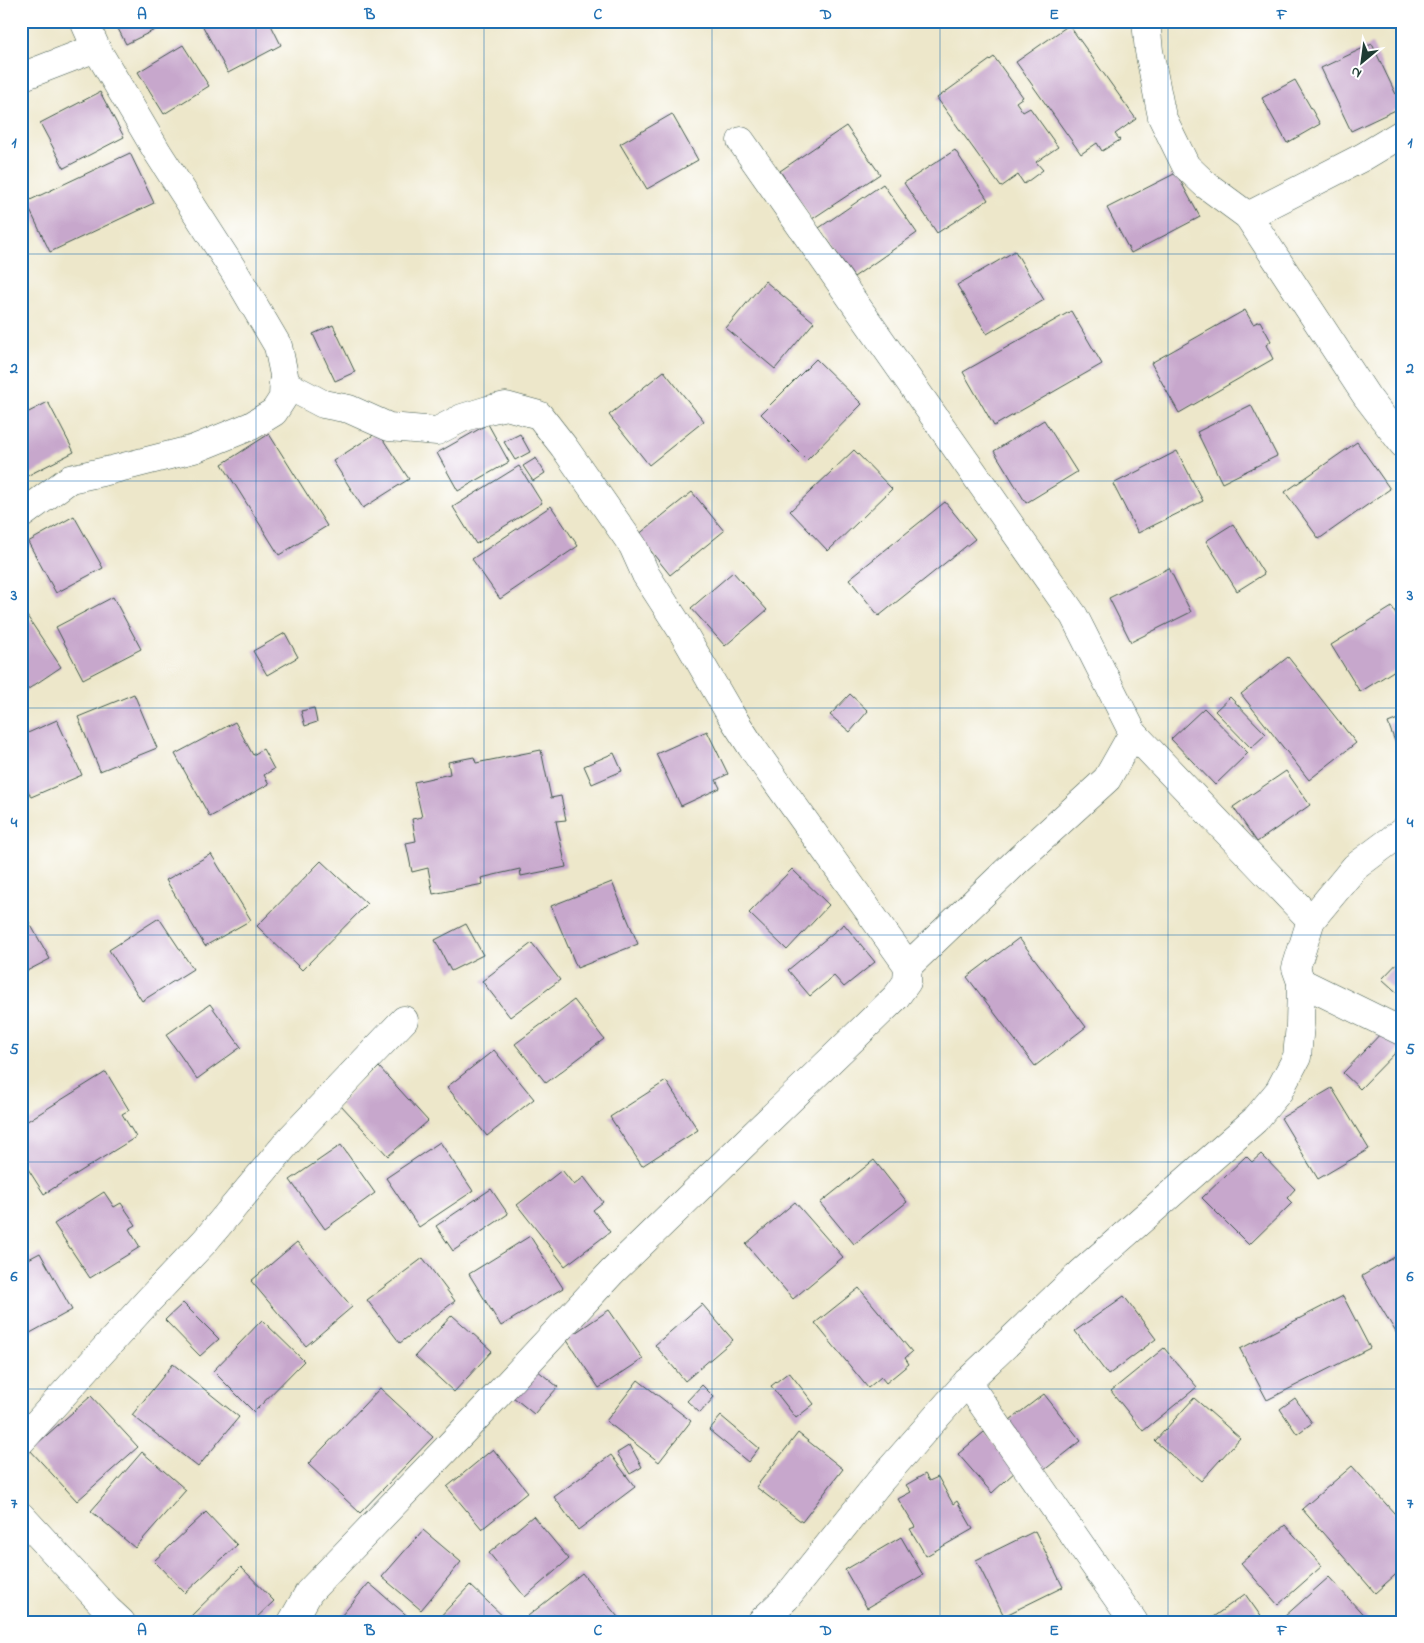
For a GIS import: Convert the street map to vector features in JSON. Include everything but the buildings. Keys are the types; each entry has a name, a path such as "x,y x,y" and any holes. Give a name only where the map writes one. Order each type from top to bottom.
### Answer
{"street":[{"path":"21,515 70,479 194,448 250,426 274,412 283,398 284,375 278,346 234,271 158,153 96,48 84,21"},
{"path":"1146,21 1149,52 1162,117 1186,166 1206,186 1248,216 1367,397 1403,444"},
{"path":"21,77 96,48"},
{"path":"1248,216 1363,157 1403,134"},
{"path":"741,141 1074,616 1132,734 1311,920"},
{"path":"284,384 323,404 348,409 389,427 437,431 462,418 506,406 539,415 564,447 632,546 646,575 751,746 908,966 907,982 896,997 612,1272 475,1419 309,1592 292,1622"},
{"path":"908,966 1017,861 1107,779 1132,734"},
{"path":"761,1622 786,1598 880,1481 967,1382 1080,1274 1255,1120 1279,1091 1297,1057 1301,982 1296,968 1311,920 1356,867 1403,832"},
{"path":"1301,982 1403,1032"},
{"path":"21,1442 148,1301 205,1242 292,1137 404,1020"},
{"path":"967,1382 1134,1622"},
{"path":"21,1516 121,1622"}]}
